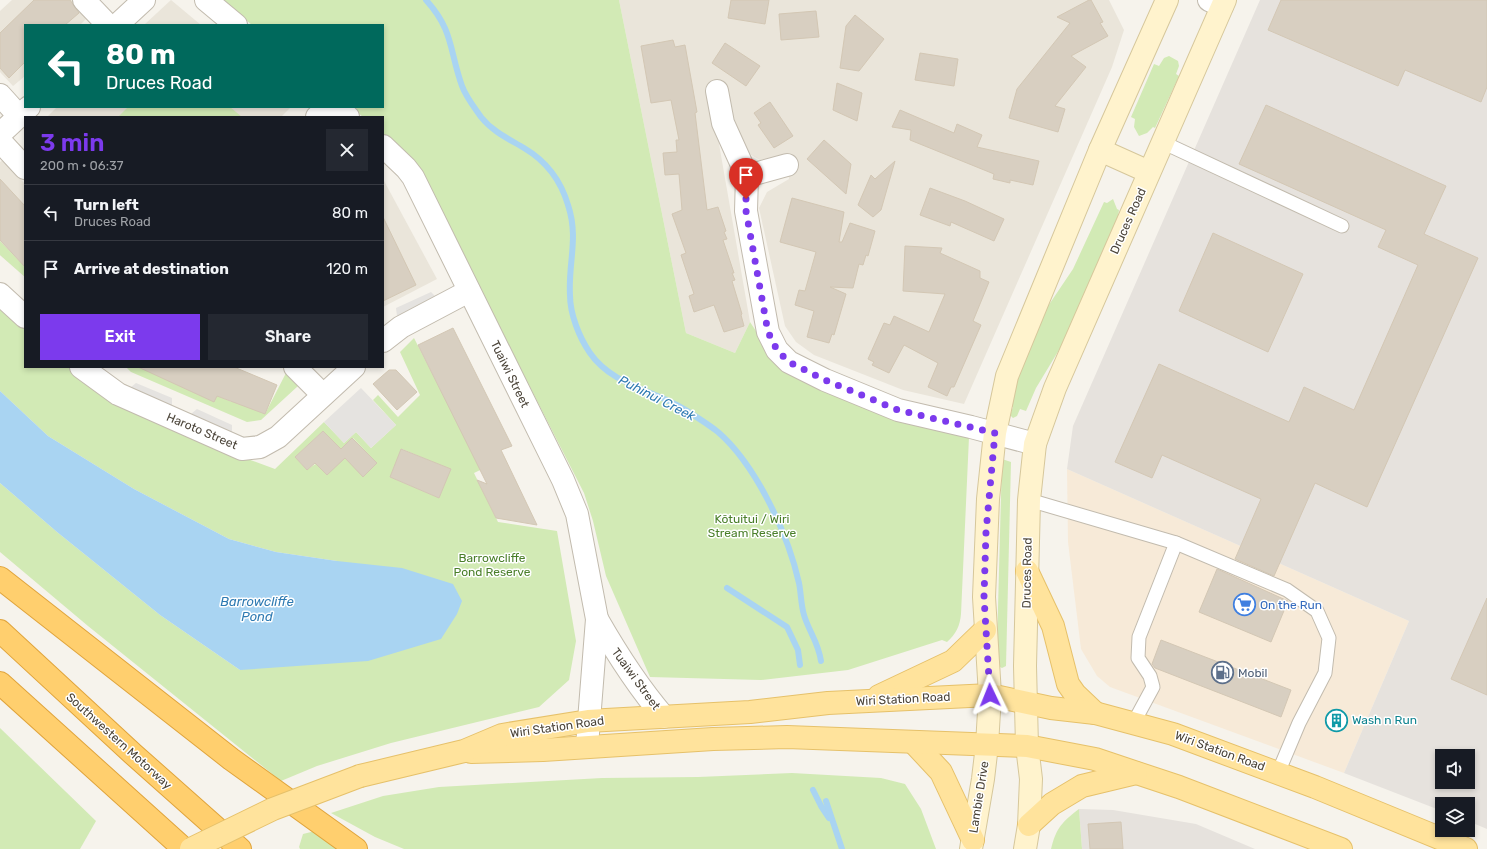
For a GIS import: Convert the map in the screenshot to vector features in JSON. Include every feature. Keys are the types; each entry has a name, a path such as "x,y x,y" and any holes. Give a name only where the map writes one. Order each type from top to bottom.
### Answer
{"highway":[{"path":"0,578 231,759 356,849"},
{"name":"Southwestern Motorway","path":"0,631 132,754 240,849"},
{"path":"0,683 184,849"}],"main road":[{"path":"990,695 985,630 986,532 995,433 1007,376 1100,150 1167,0"},
{"name":"Druces Road","path":"1027,746 1025,703 1027,571 1029,500 1035,444 1055,388 1162,142 1219,2"},
{"path":"1100,150 1149,172"},
{"path":"1027,571 1053,626 1068,684 1075,694 1095,713"},
{"path":"866,701 926,675 953,661 985,630"},
{"name":"Wiri Station Road","path":"190,849 273,809 360,776 464,751 502,735 588,721 750,712 828,703 990,695 1025,703 1095,713 1134,722 1180,736 1278,773 1441,844 1466,849"},
{"name":"Lambie Drive","path":"972,844 987,745 990,695"},
{"name":"Wiri Station Road","path":"464,751 543,750 587,746 787,737 1027,746 1095,759 1179,787 1341,849"},
{"path":"913,742 941,772 972,844"},
{"path":"1025,849 1029,825 1031,779 1027,746"},
{"path":"1029,825 1052,804 1082,786 1136,773"}],"street":[{"path":"84,0 107,24"},
{"path":"118,24 144,0"},
{"path":"206,0 235,24"},
{"path":"717,91 723,123 746,176 746,211 768,332 777,350 789,362 825,380 898,410 1035,444"},
{"path":"0,95 24,112 0,134"},
{"path":"318,116 327,108"},
{"path":"337,108 347,116"},
{"path":"0,141 24,167"},
{"name":"Tuaiwi Street","path":"384,147 406,168 413,177 572,500 577,514 597,619 587,746"},
{"path":"746,176 787,165"},
{"path":"384,339 401,327 469,291"},
{"path":"0,294 24,316"},
{"name":"Haroto Street","path":"83,368 118,394 242,449 260,447 278,437 353,368"},
{"path":"296,368 323,395"},
{"name":"Tuaiwi Street","path":"597,619 615,651 645,695 664,717"}],"lane":[{"path":"1162,142 1342,226"},
{"path":"1029,500 1176,543 1287,590 1317,611 1329,638 1325,673 1299,723 1278,773"},
{"path":"1134,722 1153,687 1150,676 1138,658 1139,637 1176,543"}],"shaded area":[{"path":"12,0 72,0 88,17 81,24 24,24 24,77 13,86 0,72 0,11"},
{"path":"171,0 200,24 145,24"},
{"path":"619,0 1109,0 1124,30 1112,67 964,404 903,390 814,355 796,342 785,326 759,208 767,192 789,179 787,158 760,160 746,152 710,92 750,322 735,353 686,333"},
{"path":"1260,0 1487,0 1487,829 1475,824 1475,797 1435,797 1435,808 1344,773 1409,621 1067,469 1073,426"},
{"path":"56,108 290,108 282,116 48,116"},
{"path":"3,160 24,183 24,276 0,255 0,162"},
{"path":"384,181 437,279 384,306"},
{"path":"431,292 435,296 397,316 396,308"},
{"path":"136,383 172,398 172,406 130,388"},
{"path":"361,388 396,425 371,448 356,432 344,443 324,422"},
{"path":"197,409 232,425 232,432 191,414"},
{"path":"1067,469 1409,621 1344,773 1110,687 1097,676 1081,649 1068,542"},
{"path":"1079,809 1113,810 1196,824 1255,849 1082,849"}],"green space":[{"name":"Kōtuitui / Wiri Stream Reserve","path":"222,0 619,0 686,333 735,353 750,322 764,343 816,387 888,418 966,434 969,437 961,614 959,626 953,636 947,642 942,640 848,670 761,680 650,677 606,576 593,521 584,493 418,168 403,150 384,135 384,116 362,116 352,108 384,108 384,24 251,24"},
{"path":"1169,56 1178,61 1179,66 1176,74 1179,76 1155,128 1153,127 1147,133 1139,136 1134,127 1135,119 1131,117 1154,64 1159,66 1164,58"},
{"path":"127,108 231,108 241,116 119,116"},
{"path":"1113,199 1117,209 1119,210 1118,216 1062,345 1036,388 1026,411 1020,409 1017,416 1013,418 1010,415 1013,407 1008,406 1016,378 1042,315 1073,269 1104,202 1107,203"},
{"path":"0,241 24,266 24,276 0,255"},
{"name":"Barrowcliffe Pond Reserve","path":"0,304 24,326 24,368 71,368 120,405 242,457 275,469 324,422 344,443 356,432 371,448 396,425 373,400 378,395 398,417 420,395 400,352 414,338 443,395 500,451 505,458 474,473 498,522 557,531 576,641 569,680 539,707 391,743 317,766 281,781 88,626 0,552 0,483 57,532 160,615 240,670 337,561 276,552 229,539 134,489 48,436 0,391","holes":["323,431 341,449 353,438 377,463 349,459 331,459 314,465 307,470 295,457","402,449 450,469 439,498 390,477"]},
{"path":"127,368 152,368 232,402 233,400 265,414 286,373 298,386 261,420 247,422 131,372"},
{"path":"1002,459 1011,462 1006,666 1002,668 998,666 997,645"},
{"path":"0,728 96,821 80,849 0,849"},
{"path":"792,773 881,778 905,784 921,809 936,849 404,849 375,837 331,813 383,796 439,787 602,778 698,777"},
{"path":"1079,809 1082,849 1051,849 1060,826"},
{"path":"315,831 339,849 300,849 299,847 303,834"}],"water":[{"name":"Barrowcliffe Pond","path":"0,391 48,436 134,489 229,539 276,552 337,561 402,568 453,584 462,601 457,614 441,639 368,661 240,670 160,615 57,532 0,483"}],"building":[{"path":"34,0 70,0 79,13 66,24 24,24 24,63 9,78 0,68 0,33"},
{"path":"731,0 769,0 765,24 728,18"},
{"path":"1091,0 1103,22 1100,23 1108,36 1071,56 1086,67 1055,106 1065,109 1058,132 1009,118 1017,89 1070,23 1057,17"},
{"path":"1281,0 1487,0 1487,87 1481,102 1405,70 1398,86 1268,30"},
{"path":"816,11 819,37 781,40 779,14"},
{"path":"855,15 884,39 859,71 840,68 846,26"},
{"path":"673,40 675,47 685,45 697,112 695,113 707,210 718,207 726,231 724,232 727,239 723,240 734,273 732,273 735,280 732,281 742,314 744,326 724,332 714,305 694,312 689,296 694,294 681,255 686,253 672,214 682,210 679,174 665,175 663,153 677,152 676,140 679,140 671,100 651,103 641,46"},
{"path":"725,43 760,66 746,86 712,63"},
{"path":"920,53 958,59 954,86 915,80"},
{"path":"837,83 862,93 857,121 833,110"},
{"path":"770,102 793,136 774,148 758,125 761,123 754,113"},
{"path":"1266,105 1446,186 1424,234 1478,258 1367,507 1315,483 1274,576 1235,559 1261,499 1162,455 1152,478 1115,462 1159,364 1289,422 1304,387 1354,410 1418,265 1378,247 1386,230 1239,164"},
{"path":"900,110 954,133 957,124 982,135 977,147 1039,161 1033,185 1010,180 1010,183 993,179 994,174 910,140 911,130 892,127"},
{"path":"824,140 851,164 846,194 807,159"},
{"path":"895,161 881,210 873,217 858,205 871,175 875,179"},
{"path":"0,179 24,205 24,266 0,240"},
{"path":"930,188 965,201 1004,219 994,241 951,222 950,226 920,215"},
{"path":"792,198 844,212 839,242 842,242 850,223 875,231 868,256 866,255 863,265 859,264 853,288 830,287 846,294 834,335 832,334 829,343 807,337 814,311 795,305 799,290 805,291 816,252 780,242"},
{"path":"384,219 416,285 384,301"},
{"path":"1213,233 1303,274 1268,352 1179,311"},
{"path":"905,246 942,248 940,253 980,271 980,278 989,282 973,321 981,325 954,387 951,387 947,396 928,387 938,363 904,345 889,373 872,365 874,362 868,359 884,323 890,325 894,316 929,332 945,294 903,291"},
{"path":"453,328 512,446 501,450 537,525 496,518 477,480 487,484 418,345"},
{"path":"140,368 236,368 277,385 265,414 217,396 214,402"},
{"path":"389,370 396,370 417,392 397,410 373,384"},
{"path":"323,431 341,449 352,438 377,463 363,477 345,458 327,475 315,463 307,470 295,457"},
{"path":"401,449 451,469 439,498 390,477"},
{"name":"On the Run","path":"1217,569 1288,601 1271,642 1199,612"},
{"path":"1487,598 1487,695 1451,679"},
{"path":"1161,640 1291,690 1281,717 1155,668 1152,664"},
{"path":"1121,822 1123,849 1090,849 1088,824"}],"waterway":[{"name":"Puhinui Creek","path":"426,0 442,21 450,41 462,86 481,117 496,131 532,153 546,165 557,180 565,196 573,228 570,302 576,325 586,347 599,364 610,373 621,380 672,402 714,429 732,446 745,463 757,481 779,522 794,564 799,583 804,615 808,627 816,642 821,661"},
{"path":"727,588 787,627 798,650 800,665"},
{"path":"813,790 829,818"},
{"name":"Puhinui Creek","path":"826,801 842,849"}],"place":[{"name":"On the Run","path":"1244,605"},
{"name":"Mobil","path":"1222,673"},
{"name":"Wash n Run","path":"1336,720"}],"route":[{"path":"746,199 746,211 768,332 777,350 789,362 825,380 898,410 995,433 988,499 984,597 990,695"}]}
